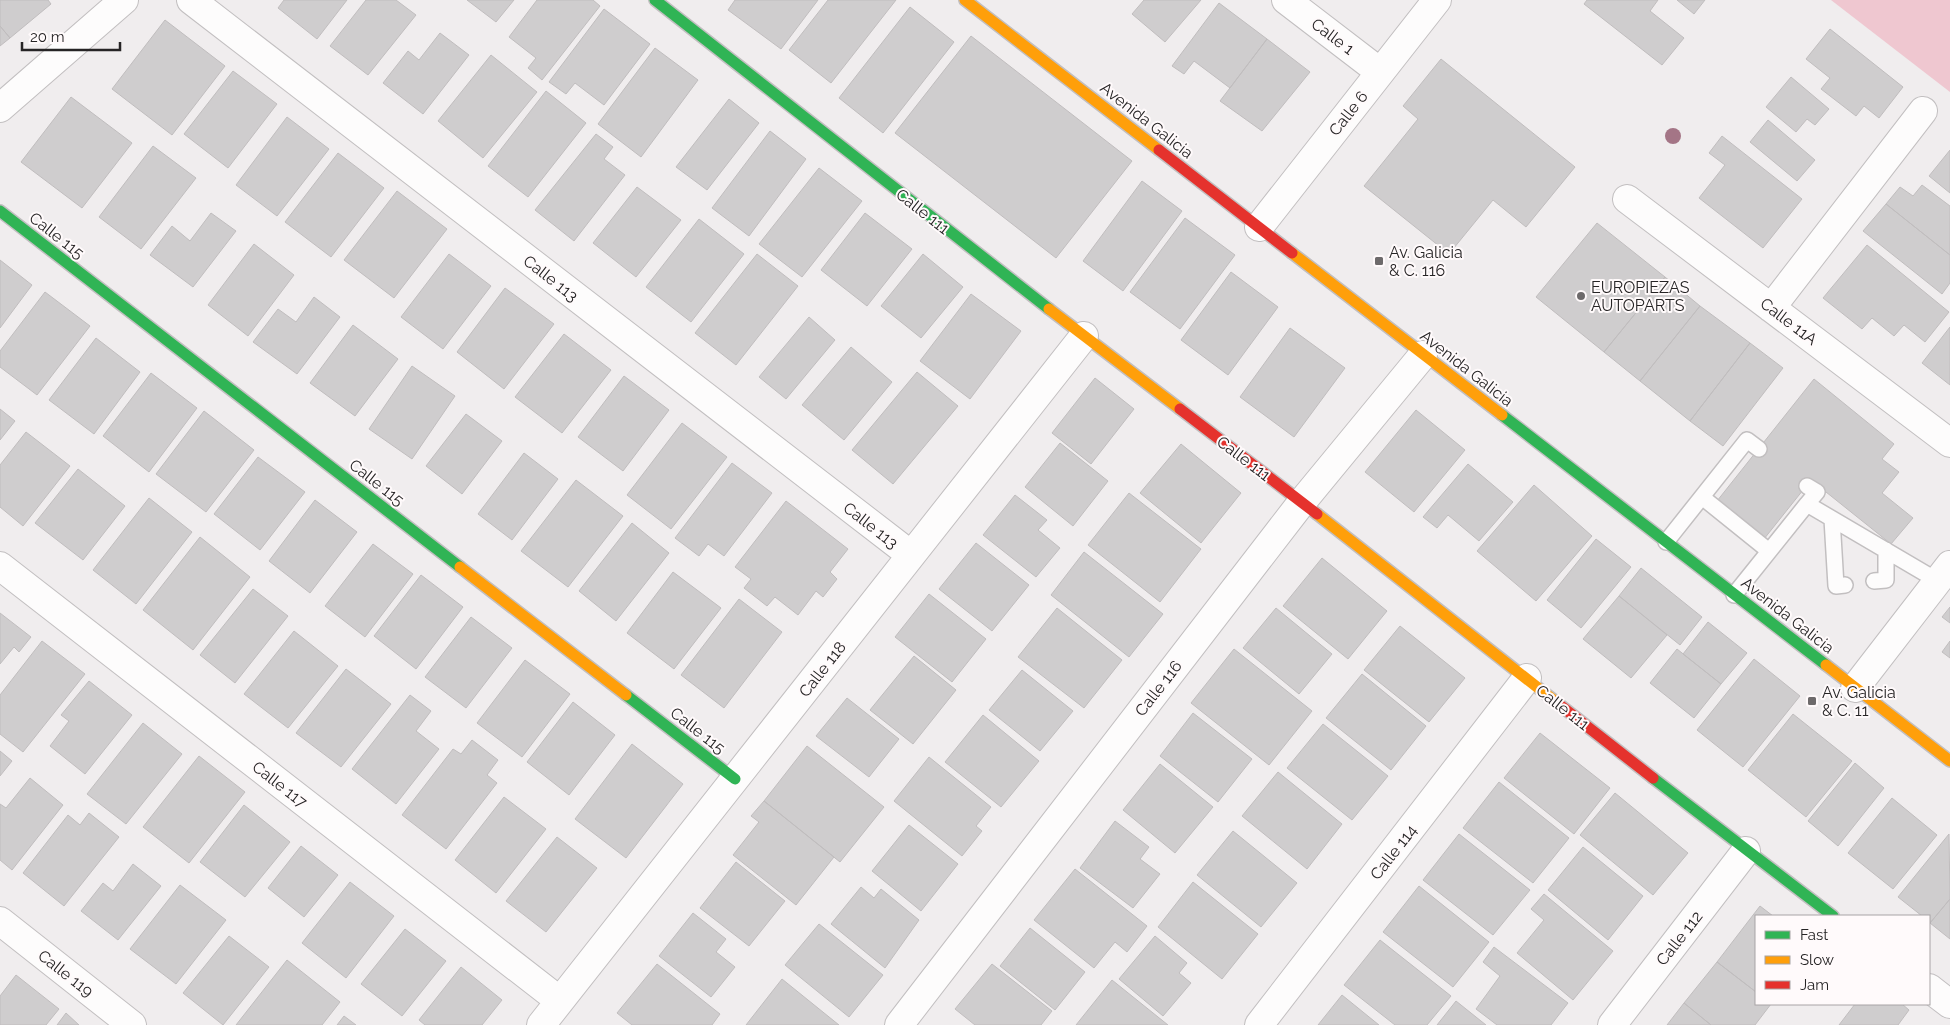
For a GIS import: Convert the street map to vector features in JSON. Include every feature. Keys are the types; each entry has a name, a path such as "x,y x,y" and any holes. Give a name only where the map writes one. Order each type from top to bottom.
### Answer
{"street":[{"path":"0,108 124,0"},
{"name":"Calle 113","path":"191,0 911,556"},
{"name":"Calle 111","path":"655,0 1084,336 1302,502 1832,915"},
{"name":"Avenida Galicia","path":"965,0 1950,761"},
{"name":"Calle 1","path":"1286,0 1380,72"},
{"name":"Calle 6","path":"1259,227 1437,0"},
{"path":"1771,308 1922,111"},
{"name":"Calle 11A","path":"1627,199 1950,443"},
{"name":"Calle 115","path":"0,211 735,780"},
{"name":"Calle 118","path":"541,1025 1084,336"},
{"name":"Calle 116","path":"899,1025 1302,502 1423,355"},
{"name":"Calle 117","path":"0,566 560,1001"},
{"path":"1855,688 1944,573"},
{"name":"Calle 114","path":"1259,1025 1527,678"},
{"name":"Calle 112","path":"1612,1025 1746,850"},
{"name":"Calle 119","path":"0,921 132,1025"},
{"path":"1930,989 1950,1004"}],"lane":[{"path":"1666,542 1702,497 1730,473 1747,440 1759,449"},
{"path":"1734,595 1769,552 1789,517 1807,504 1817,492 1807,486"},
{"path":"1702,497 1769,552"},
{"path":"1807,504 1886,550 1944,573"},
{"path":"1832,519 1836,586 1844,585"},
{"path":"1874,581 1886,580 1886,550"}],"shaded area":[{"path":"1831,0 1950,0 1950,92"}],"building":[{"path":"0,0 48,0 51,4 10,38 0,26"},
{"path":"284,0 347,0 317,39 278,8"},
{"path":"366,0 396,0 416,15 368,75 330,46"},
{"path":"467,0 514,0 496,22"},
{"path":"537,0 593,0 600,6 542,80 528,68 536,58 509,37"},
{"path":"735,0 818,0 781,49 728,10"},
{"path":"828,0 896,0 831,83 789,50"},
{"path":"1144,0 1201,0 1165,42 1132,14"},
{"path":"1587,0 1658,0 1650,11 1684,38 1662,65 1584,4"},
{"path":"1677,0 1705,0 1694,14"},
{"path":"1219,3 1267,39 1230,88 1194,61 1184,74 1172,66"},
{"path":"910,7 954,42 883,133 839,98"},
{"path":"604,9 650,44 604,105 575,83 566,94 549,82"},
{"path":"165,20 225,66 172,135 112,89"},
{"path":"0,26 10,38 0,46"},
{"path":"1830,29 1903,87 1879,118 1864,106 1856,116 1821,89 1830,78 1806,59"},
{"path":"440,33 469,55 423,114 383,83 408,51 419,60"},
{"path":"971,36 1132,161 1056,258 895,133"},
{"path":"1267,39 1310,72 1262,131 1220,101"},
{"path":"655,48 698,80 641,157 598,124"},
{"path":"491,55 537,92 483,158 438,121"},
{"path":"1441,59 1575,167 1526,227 1493,200 1449,254 1364,186 1418,119 1403,106"},
{"path":"233,71 277,104 228,168 184,134"},
{"path":"1791,77 1829,109 1815,125 1807,119 1796,132 1766,107"},
{"path":"546,91 586,123 528,197 488,166"},
{"path":"71,97 132,143 82,208 21,162"},
{"path":"729,99 759,123 707,190 676,167"},
{"path":"287,117 329,149 277,216 236,185"},
{"path":"1768,120 1815,160 1797,181 1750,142"},
{"path":"770,131 806,159 749,236 712,208"},
{"path":"596,134 613,147 604,159 625,175 574,241 535,210"},
{"path":"1722,136 1802,199 1763,248 1699,198 1725,165 1709,153"},
{"path":"153,146 196,178 141,249 99,217"},
{"path":"1950,150 1950,193 1929,176"},
{"path":"338,153 384,188 331,257 285,222"},
{"path":"819,168 862,201 802,277 759,244"},
{"path":"1142,181 1182,211 1123,291 1083,261"},
{"path":"1922,185 1950,206 1950,255 1886,204 1900,187 1913,196"},
{"path":"637,187 681,220 636,277 593,243"},
{"path":"397,191 447,229 394,298 344,260"},
{"path":"1886,204 1950,255 1950,283 1942,294 1863,231"},
{"path":"211,213 236,231 193,287 150,255 172,226 190,241"},
{"path":"865,213 912,249 867,306 821,270"},
{"path":"1185,218 1235,255 1180,329 1130,292"},
{"path":"699,219 744,254 691,322 646,287"},
{"path":"1597,223 1665,277 1604,352 1536,297"},
{"path":"254,244 294,275 248,336 208,305"},
{"path":"1867,245 1949,312 1925,342 1904,325 1894,336 1872,318 1862,329 1823,298"},
{"path":"449,254 491,286 443,349 401,317"},
{"path":"757,254 798,286 736,365 695,333"},
{"path":"923,254 963,287 921,338 881,306"},
{"path":"0,260 32,285 0,328"},
{"path":"1231,272 1278,307 1228,375 1181,340"},
{"path":"1665,277 1700,306 1640,381 1604,352"},
{"path":"505,288 554,324 504,389 457,352"},
{"path":"45,292 90,326 37,395 0,367 0,351"},
{"path":"971,294 1021,331 970,399 920,361"},
{"path":"314,297 340,317 297,374 253,342 278,309 296,322"},
{"path":"1700,306 1750,343 1690,421 1640,381"},
{"path":"809,317 835,340 786,399 759,377"},
{"path":"353,325 398,359 355,416 310,383"},
{"path":"1950,327 1950,385 1922,363"},
{"path":"1290,328 1345,368 1294,437 1240,397"},
{"path":"564,334 611,370 562,433 515,397"},
{"path":"96,338 140,372 94,434 49,400"},
{"path":"1750,343 1783,368 1723,446 1690,421"},
{"path":"851,347 892,382 844,440 802,405"},
{"path":"412,366 455,396 412,459 369,429"},
{"path":"917,372 958,406 893,484 852,450"},
{"path":"151,373 197,408 149,472 103,436"},
{"path":"624,376 669,410 623,471 578,437"},
{"path":"1095,378 1134,409 1091,464 1052,433"},
{"path":"1814,379 1894,444 1882,459 1899,472 1882,493 1913,518 1891,544 1811,480 1764,539 1717,501"},
{"path":"0,409 15,421 0,440"},
{"path":"1416,410 1465,450 1414,512 1365,472"},
{"path":"204,411 254,450 206,512 156,474"},
{"path":"466,414 502,441 462,494 426,466"},
{"path":"682,423 727,457 671,529 627,495"},
{"path":"26,432 70,466 23,526 0,507 0,465"},
{"path":"1060,443 1108,481 1073,526 1025,487"},
{"path":"1181,444 1241,493 1201,543 1140,493"},
{"path":"524,453 558,479 512,540 478,514"},
{"path":"258,457 305,492 260,550 214,514"},
{"path":"732,463 772,493 724,556 708,544 699,556 675,538"},
{"path":"1468,464 1513,502 1479,541 1448,515 1437,528 1423,517"},
{"path":"78,469 125,506 83,560 35,523"},
{"path":"576,480 623,516 568,587 521,551"},
{"path":"1534,485 1592,536 1536,601 1477,551"},
{"path":"1129,493 1201,549 1160,602 1088,545"},
{"path":"1015,495 1047,520 1038,530 1060,548 1036,577 983,535"},
{"path":"149,498 192,532 136,604 93,570"},
{"path":"315,500 357,532 310,593 269,561"},
{"path":"786,501 848,549 830,572 837,579 823,597 816,591 798,615 775,597 767,606 744,588 751,579 735,567"},
{"path":"632,523 669,553 616,621 579,591"},
{"path":"200,537 250,577 193,650 143,610"},
{"path":"1596,539 1631,567 1581,628 1547,600"},
{"path":"976,543 1029,585 992,631 939,589"},
{"path":"373,544 413,574 365,637 325,606"},
{"path":"1084,552 1163,614 1129,657 1051,595"},
{"path":"1322,558 1387,611 1348,659 1283,606"},
{"path":"1641,568 1702,617 1680,645 1619,596"},
{"path":"673,572 721,608 674,669 627,633"},
{"path":"421,575 463,607 416,669 374,636"},
{"path":"253,589 288,616 235,683 200,655"},
{"path":"929,594 986,639 952,682 895,637"},
{"path":"1619,596 1667,635 1631,678 1583,639"},
{"path":"739,599 782,632 724,708 681,675"},
{"path":"1950,607 1950,623 1942,617"},
{"path":"1057,608 1122,660 1084,708 1018,657"},
{"path":"1276,608 1332,654 1299,694 1243,648"},
{"path":"0,613 31,637 19,652 14,647 0,664"},
{"path":"471,617 512,648 466,708 425,677"},
{"path":"1708,622 1747,653 1721,684 1683,654"},
{"path":"1400,626 1465,678 1429,722 1364,670"},
{"path":"294,631 338,666 288,728 244,694"},
{"path":"42,641 85,674 23,752 0,734 0,695"},
{"path":"1950,641 1950,658 1942,652"},
{"path":"1234,649 1312,711 1269,765 1191,703"},
{"path":"1677,649 1721,684 1694,718 1650,683"},
{"path":"914,656 956,690 913,744 870,710"},
{"path":"1754,659 1800,696 1743,767 1697,730"},
{"path":"525,660 570,694 522,757 477,723"},
{"path":"346,669 391,704 341,767 296,733"},
{"path":"1022,670 1073,711 1040,751 989,710"},
{"path":"1362,674 1426,726 1391,770 1326,718"},
{"path":"89,681 132,715 85,774 50,746 69,721 61,715"},
{"path":"410,695 431,711 416,731 439,749 396,804 352,769"},
{"path":"847,698 899,739 869,777 816,736"},
{"path":"573,702 615,735 569,795 527,762"},
{"path":"1193,713 1252,759 1218,802 1160,756"},
{"path":"1793,714 1852,761 1806,817 1748,770"},
{"path":"983,715 1039,761 1001,807 945,762"},
{"path":"143,723 182,754 126,824 87,794"},
{"path":"1323,724 1388,776 1352,820 1287,768"},
{"path":"1540,733 1610,788 1574,834 1504,778"},
{"path":"472,740 498,760 487,775 497,783 446,849 402,815 453,749 461,754"},
{"path":"632,744 683,784 626,858 575,819"},
{"path":"807,746 884,807 840,862 764,801"},
{"path":"0,751 12,761 0,776"},
{"path":"199,756 245,792 189,863 143,827"},
{"path":"929,757 991,807 976,826 982,831 962,856 894,801"},
{"path":"1855,763 1884,788 1838,846 1808,821"},
{"path":"1160,764 1213,807 1175,853 1123,810"},
{"path":"1278,772 1342,824 1307,869 1242,816"},
{"path":"30,778 63,805 12,870 0,860 0,804 6,808"},
{"path":"1499,782 1569,838 1533,883 1463,828"},
{"path":"1615,793 1688,853 1653,895 1580,835"},
{"path":"504,797 546,829 496,893 455,860"},
{"path":"1892,798 1937,835 1893,889 1848,853"},
{"path":"764,801 834,857 796,905 733,855 759,822 751,816"},
{"path":"244,805 290,842 245,897 200,862"},
{"path":"89,813 119,837 64,906 23,873 68,815 80,825"},
{"path":"1115,821 1149,847 1140,859 1160,874 1133,908 1080,868"},
{"path":"909,825 958,864 921,911 872,871"},
{"path":"1233,831 1297,883 1261,927 1197,875"},
{"path":"1459,834 1530,890 1493,935 1423,880"},
{"path":"1949,834 1950,899 1930,923 1930,915 1921,915 1898,897"},
{"path":"557,837 597,868 546,932 506,901"},
{"path":"301,846 338,875 304,917 268,888"},
{"path":"1583,847 1643,896 1608,940 1548,890"},
{"path":"736,862 785,901 749,946 700,908"},
{"path":"133,864 161,886 118,940 81,911 103,883 113,891"},
{"path":"1075,869 1147,926 1127,952 1115,942 1094,968 1034,920"},
{"path":"350,882 394,916 346,978 302,943"},
{"path":"1193,882 1258,934 1222,979 1158,927"},
{"path":"180,885 226,920 176,984 130,949"},
{"path":"1419,886 1489,942 1453,987 1383,932"},
{"path":"861,887 874,898 881,889 919,920 885,968 831,924"},
{"path":"1544,894 1613,951 1573,1000 1517,953 1544,920 1531,909"},
{"path":"1950,899 1950,939 1930,923"},
{"path":"1760,906 1772,915 1755,915 1755,991 1717,962"},
{"path":"693,913 726,939 716,952 735,967 711,997 659,956"},
{"path":"819,924 883,975 849,1017 785,965"},
{"path":"1030,928 1085,972 1055,1010 1000,966"},
{"path":"405,929 446,961 402,1016 361,984"},
{"path":"229,936 269,967 223,1025 183,993"},
{"path":"1155,936 1187,963 1179,973 1191,983 1163,1016 1119,979"},
{"path":"1380,940 1451,996 1427,1025 1395,1025 1344,985"},
{"path":"1494,947 1568,1003 1551,1025 1497,1025 1476,1009 1500,976 1483,962"},
{"path":"287,960 340,1002 322,1025 236,1025"},
{"path":"1717,962 1755,991 1755,1005 1770,1005 1755,1025 1711,1025 1684,1003"},
{"path":"657,964 720,1014 712,1025 632,1025 617,1013"},
{"path":"992,964 1052,1011 1041,1025 975,1025 955,1009"},
{"path":"461,967 502,1000 482,1025 425,1025 419,1020"},
{"path":"16,975 59,1009 46,1025 0,1025 0,996"},
{"path":"782,979 839,1025 746,1025"},
{"path":"1112,980 1168,1025 1076,1025"},
{"path":"1342,995 1379,1025 1318,1025"},
{"path":"1456,1001 1486,1025 1437,1025"},
{"path":"1684,1003 1711,1025 1667,1025"},
{"path":"1854,1005 1903,1005 1909,1010 1898,1025 1839,1025"},
{"path":"66,1013 79,1025 57,1025"},
{"path":"344,1016 356,1025 337,1025"}],"traffic: fast":[{"path":"655,0 1049,309"},
{"path":"0,211 460,567"},
{"path":"1502,415 1826,665"},
{"path":"626,695 735,779"},
{"path":"1653,778 1832,915"}],"traffic: slow":[{"path":"965,0 1159,150"},
{"path":"1292,253 1502,415"},
{"path":"1049,309 1180,409"},
{"path":"1317,514 1556,702"},
{"path":"460,567 626,695"},
{"path":"1826,665 1950,761"}],"traffic: jam":[{"path":"1159,150 1292,253"},
{"path":"1180,409 1317,514"},
{"path":"1556,702 1653,778"}],"place":[{"name":"Av. Galicia & C. 116","path":"1379,261"},
{"name":"EUROPIEZAS AUTOPARTS","path":"1581,296"},
{"name":"Av. Galicia & C. 11","path":"1812,701"}]}
